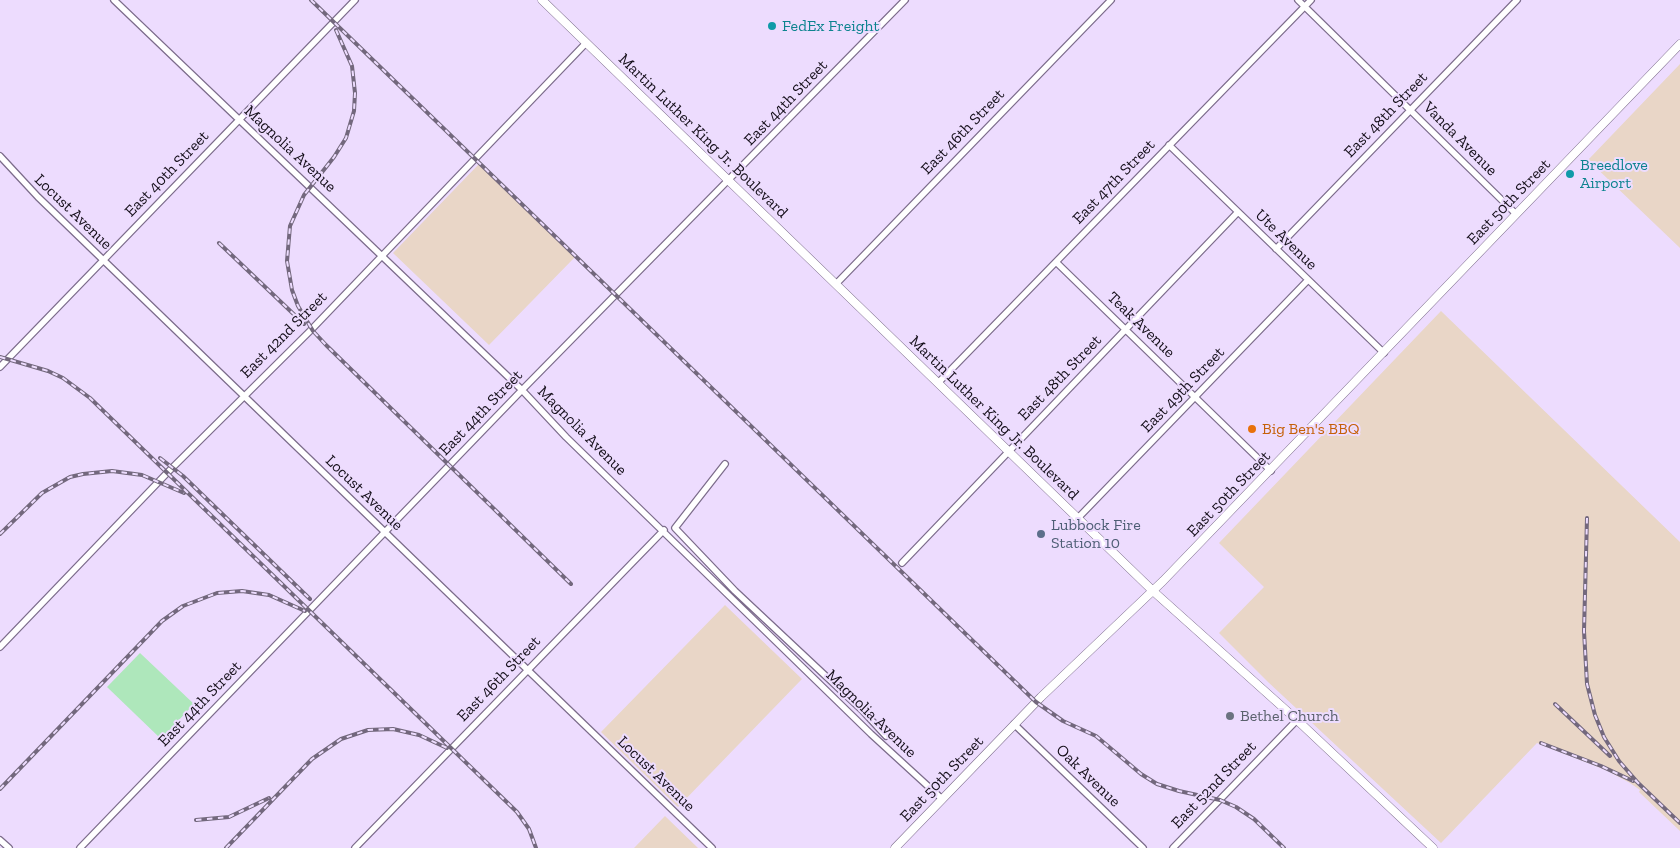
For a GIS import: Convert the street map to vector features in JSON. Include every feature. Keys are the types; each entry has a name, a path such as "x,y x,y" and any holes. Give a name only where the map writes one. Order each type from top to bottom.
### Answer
{"main road":[{"name":"Martin Luther King Jr. Boulevard","path":"542,0 1153,591 1297,720 1433,848"},
{"name":"East 50th Street","path":"895,848 1014,724 1153,591 1271,471 1680,44"}],"street":[{"name":"Magnolia Avenue","path":"114,0 522,390 566,437 664,530 871,734 942,799"},
{"name":"East 40th Street","path":"0,366 354,0"},
{"name":"East 44th Street","path":"80,848 522,390 905,0"},
{"name":"East 46th Street","path":"836,284 1111,0"},
{"name":"Vanda Avenue","path":"1298,0 1516,214"},
{"name":"East 47th Street","path":"938,383 1311,0"},
{"name":"East 48th Street","path":"1276,248 1517,0"},
{"name":"East 42nd Street","path":"0,647 243,396 310,330 586,42"},
{"name":"Ute Avenue","path":"1169,146 1384,353"},
{"name":"Locust Avenue","path":"0,156 27,186 103,260 712,848"},
{"name":"East 48th Street","path":"902,563 1238,212"},
{"name":"Teak Avenue","path":"1056,262 1271,471"},
{"name":"East 49th Street","path":"1078,518 1308,280"},
{"path":"725,464 675,528 735,591 862,710 886,736"},
{"name":"East 46th Street","path":"355,848 664,530"},
{"name":"East 52nd Street","path":"1173,848 1297,720"},
{"name":"Oak Avenue","path":"1014,724 1143,848"},
{"path":"0,840 9,848"}],"shaded area":[{"path":"1680,64 1680,248 1588,160"},
{"path":"479,164 575,257 489,345 393,253"},
{"path":"1441,311 1680,542 1680,831 1639,792 1640,790 1630,783 1606,770 1537,743 1441,843 1268,682 1219,633 1264,587 1219,543"},
{"path":"725,605 802,679 678,807 601,732"},
{"path":"665,816 698,848 634,848"}],"green space":[{"path":"140,653 194,704 161,739 107,687"}],"railway":[{"path":"311,0 1036,702 1063,721 1096,736 1141,774 1157,784 1220,800 1236,807 1254,819 1284,848"},
{"path":"336,30 352,66 355,93 354,111 346,138 334,157 304,195 290,226 287,261 292,290 298,306 313,331 326,345 571,584"},
{"path":"219,243 304,324"},
{"path":"0,357 48,371 63,378 90,398 517,812 529,829 536,848"},
{"path":"160,458 183,476 310,599"},
{"path":"0,534 42,493 70,477 83,474 112,471 142,475 184,493"},
{"path":"1587,518 1584,631 1587,684 1595,715 1604,737 1619,761 1639,784"},
{"path":"0,789 162,621 183,606 217,593 242,591 269,595 305,611"},
{"path":"1555,704 1610,756"},
{"path":"226,848 312,759 341,739 368,730 393,729 419,735 447,748"},
{"path":"1541,743 1601,766 1633,781"},
{"path":"1635,780 1680,823"},
{"path":"196,820 229,817 269,798"}],"place":[{"name":"FedEx Freight","path":"772,26"},
{"name":"Breedlove Airport","path":"1570,174"},
{"name":"Big Ben's BBQ","path":"1252,429"},
{"name":"Lubbock Fire Station 10","path":"1041,534"},
{"name":"Bethel Church","path":"1230,716"}]}
